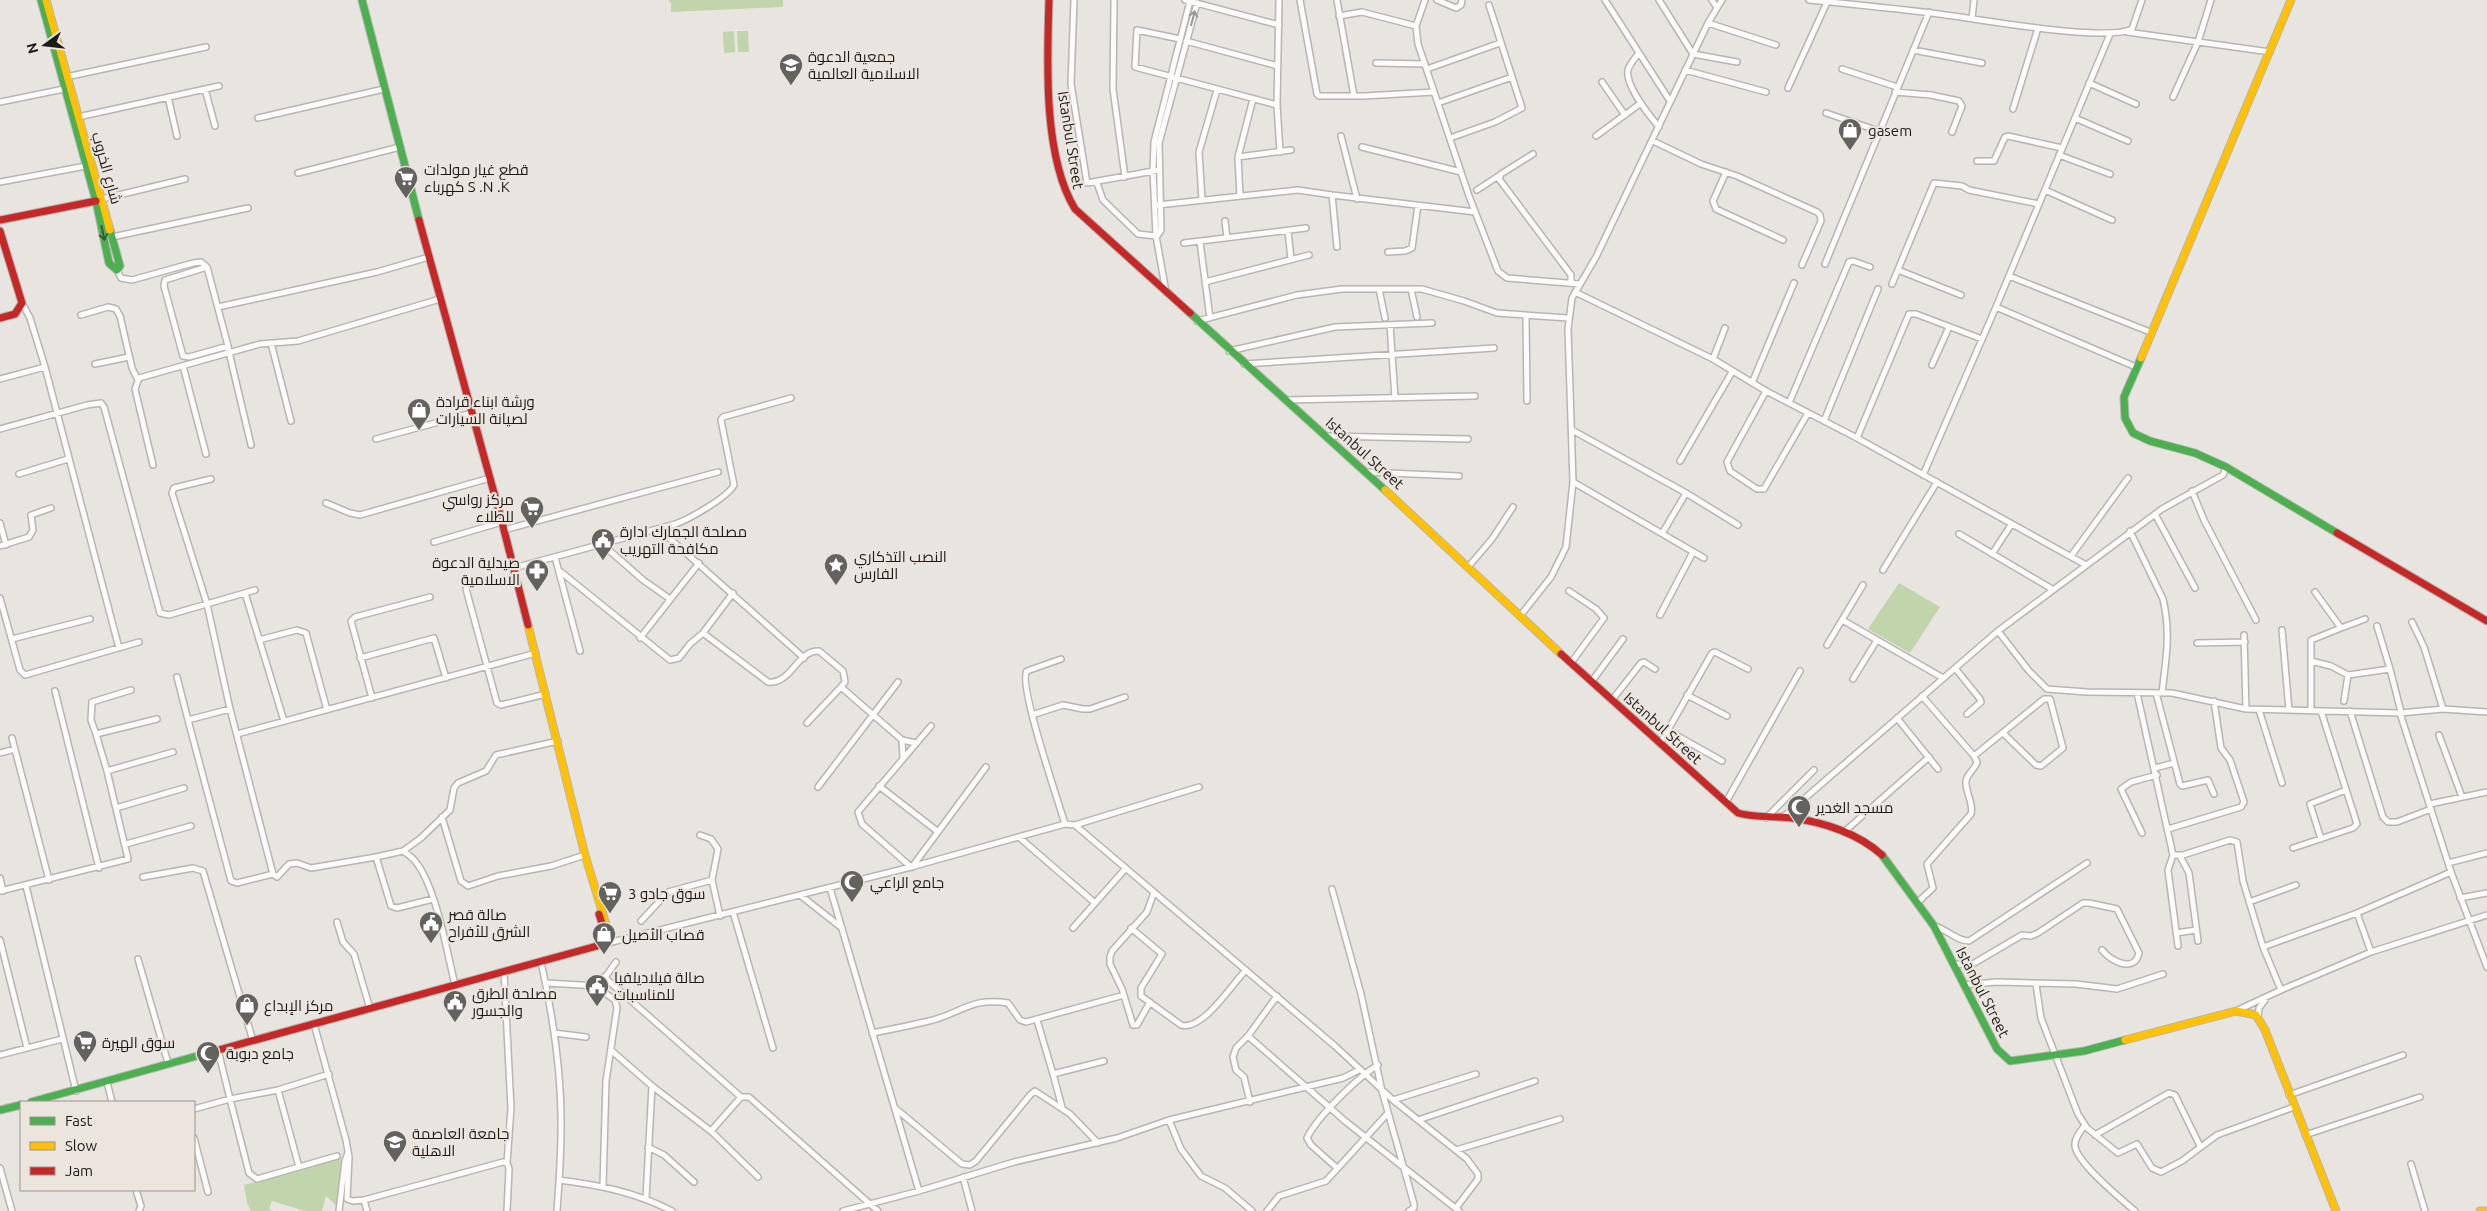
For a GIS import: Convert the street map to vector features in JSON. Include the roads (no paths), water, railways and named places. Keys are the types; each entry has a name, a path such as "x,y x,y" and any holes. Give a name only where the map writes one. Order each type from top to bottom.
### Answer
{"street":[{"name":"شارع الخروب","path":"41,0 86,166 99,200 120,262 117,270 109,263 99,200 46,0"},
{"path":"362,0 440,300 502,522 585,855 608,931 608,943"},
{"name":"Istanbul Street","path":"1049,0 1048,92 1064,194 1071,205 1243,364 1469,566 1571,663 1726,802 1744,816 1810,820 1862,840 1881,854 1934,926 1997,1048 2003,1056 2010,1061 2019,1061 2084,1051 2236,1011"},
{"path":"1074,0 1071,84 1087,183 1097,183 1156,170"},
{"path":"1114,0 1113,89 1125,177"},
{"path":"1279,0 1276,105 1280,152"},
{"path":"1300,0 1317,94 1323,96 1354,96 1434,92"},
{"path":"1336,0 1354,96"},
{"path":"1425,0 1416,26 1418,44 1475,212 1498,271 1502,276 1580,284"},
{"path":"1436,0 1456,8 1462,0"},
{"path":"1605,0 1670,101"},
{"path":"1659,0 1693,54 1737,62"},
{"path":"1712,0 1717,8"},
{"path":"1520,616 1546,584 1563,554 1568,534 1574,482 1568,318 1572,298 1596,257 1708,23 1722,0"},
{"path":"1809,0 1929,12 2038,28 2110,34 2127,32 2270,52"},
{"path":"1872,7 1873,0"},
{"path":"1972,18 1974,0"},
{"path":"2127,32 2135,26 2142,0"},
{"path":"2173,98 2198,42 2211,0"},
{"path":"2291,0 2124,397 2125,418 2133,433 2150,441 2195,453 2226,467 2487,621"},
{"path":"1156,170 1160,143 1186,41 1192,1"},
{"path":"1192,1 1279,25"},
{"path":"1167,294 1156,236 1160,230 1154,142 1180,39 1192,1"},
{"path":"1788,88 1828,1"},
{"path":"1450,138 1521,110 1522,106 1489,5"},
{"path":"1339,16 1362,12 1416,26"},
{"path":"1825,264 1929,12"},
{"path":"1708,23 1776,45"},
{"path":"2013,109 2038,28"},
{"path":"1180,39 1140,29 1136,32 1136,69 1276,105"},
{"path":"1923,474 1996,308 2110,34"},
{"path":"1186,41 1278,66"},
{"path":"1376,63 1426,67 1500,43"},
{"path":"66,77 206,47"},
{"path":"1913,50 1982,63"},
{"path":"1639,53 1628,68 1628,78 1641,103 1659,127"},
{"path":"1842,69 1896,89 1959,101 1962,106 1952,132"},
{"path":"1685,70 1766,92"},
{"path":"1438,103 1512,77"},
{"path":"1602,82 1625,115"},
{"path":"2089,83 2136,104"},
{"path":"78,117 219,86"},
{"path":"0,102 64,89"},
{"path":"204,89 215,126"},
{"path":"258,118 384,89"},
{"path":"1202,200 1199,152 1217,90"},
{"path":"168,98 177,136"},
{"path":"1240,196 1238,157 1254,99"},
{"path":"1596,136 1641,103"},
{"path":"1826,113 1879,131"},
{"path":"2075,118 2128,141"},
{"path":"1341,136 1357,198"},
{"path":"1977,161 1994,161 2005,137 2008,136 2062,148"},
{"path":"1653,141 1701,164 1726,172 1817,212 1820,215 1821,221 1802,265"},
{"path":"298,173 400,147"},
{"path":"1362,147 1461,172"},
{"path":"1238,157 1291,150"},
{"path":"1477,190 1533,154"},
{"path":"2059,155 2110,174"},
{"path":"0,182 86,166"},
{"path":"1726,172 1713,201 1716,209 1783,240"},
{"path":"1501,174 1499,177 1500,182 1571,275 1572,282"},
{"path":"99,200 185,180"},
{"path":"1097,183 1103,200 1138,234 1156,236"},
{"path":"1892,284 1934,183 1943,183 1984,194 2039,204"},
{"path":"1157,205 1298,190 1475,212"},
{"path":"2045,190 2112,220"},
{"path":"1332,195 1337,247"},
{"name":"شارع الخروب","path":"0,220 99,200"},
{"path":"1388,252 1406,252 1412,248 1418,205"},
{"path":"112,237 248,208"},
{"path":"1225,221 1227,238"},
{"path":"1184,243 1306,228"},
{"path":"1288,230 1291,260"},
{"path":"0,231 22,303 30,318 45,367 119,648"},
{"path":"1200,242 1210,318"},
{"path":"1205,282 1309,255"},
{"path":"218,307 369,274 429,257"},
{"path":"1789,402 1849,262 1853,261 1870,267"},
{"path":"117,270 121,278 132,280 193,263 201,262 207,267 230,352 251,445"},
{"path":"207,267 170,278 164,282 180,353 183,356 189,357 228,346"},
{"path":"1149,278 1157,278 1162,269"},
{"path":"1898,270 1961,295"},
{"path":"2009,276 2150,332"},
{"path":"1752,383 1794,283"},
{"path":"1379,289 1385,318"},
{"path":"1196,321 1316,291 1379,289 1422,289 1464,300 1497,313 1568,318"},
{"path":"1411,289 1417,317"},
{"path":"1824,421 1878,290"},
{"path":"1575,292 1713,359 1766,391 1923,474 2086,565"},
{"path":"138,380 230,352 271,343 298,341 440,300"},
{"path":"0,318 15,314 22,303"},
{"path":"81,315 108,307 116,309 120,316 129,357 138,380 135,389 153,465"},
{"path":"1996,308 2136,367"},
{"path":"1856,438 1909,314 1916,314 1982,339"},
{"path":"1526,316 1527,401"},
{"path":"1229,351 1335,327 1432,323"},
{"path":"1390,325 1395,398"},
{"path":"1932,365 1949,327"},
{"path":"1713,359 1726,328"},
{"path":"271,343 292,421"},
{"path":"1243,364 1494,348"},
{"path":"95,364 129,357"},
{"path":"183,366 206,454"},
{"path":"0,378 45,367"},
{"path":"1680,461 1732,372"},
{"path":"1766,391 1727,462 1730,471 1757,489 1764,489 1808,413"},
{"path":"1285,400 1475,396"},
{"path":"514,568 659,529 689,518 732,489 734,480 721,420 723,417 791,398"},
{"path":"0,429 97,402 104,407 160,613 169,615 255,590"},
{"path":"376,439 472,413"},
{"path":"1572,430 1686,493 1738,525"},
{"path":"1325,436 1468,439"},
{"path":"19,474 68,459"},
{"path":"1781,818 1998,631 2130,531 2192,491 2223,475 2226,467"},
{"path":"504,530 718,472"},
{"path":"1365,472 1459,476"},
{"path":"326,503 350,514 360,515 490,478"},
{"path":"2071,556 2128,478"},
{"path":"211,479 178,487 172,491 207,604 230,709 273,874"},
{"path":"1574,482 1663,532 1704,558"},
{"path":"1882,570 1937,482"},
{"path":"2192,491 2204,520 2256,620"},
{"path":"1663,532 1686,493"},
{"path":"1469,566 1492,539 1513,507"},
{"path":"0,546 30,537 33,530 31,514 51,508"},
{"path":"2155,514 2195,588"},
{"path":"434,542 502,522"},
{"path":"0,523 6,545"},
{"path":"1992,554 2012,525"},
{"path":"659,529 733,592 804,658"},
{"path":"2130,531 2162,599 2165,611 2168,654 2159,692 2174,763 2182,786 2206,779 2210,782 2214,794"},
{"path":"1960,534 2052,589"},
{"path":"602,544 643,580 670,599"},
{"path":"1660,614 1694,552"},
{"path":"555,557 561,572 580,651"},
{"path":"640,638 699,563"},
{"path":"561,572 640,638 667,659 674,661 703,633 733,592"},
{"path":"1827,645 1844,621 1863,585"},
{"path":"466,589 488,666 494,699 498,705 546,694"},
{"path":"1569,591 1604,618 1571,663"},
{"path":"2315,592 2341,628"},
{"path":"245,593 284,722"},
{"path":"0,598 20,670 25,675 139,642"},
{"path":"372,698 350,626 352,619 430,598"},
{"path":"12,640 90,618"},
{"path":"2311,710 2311,640 2365,619"},
{"path":"1844,621 1943,678"},
{"path":"2412,622 2424,647 2443,709"},
{"path":"2377,626 2401,712 2448,863 2487,967"},
{"path":"259,640 297,630 306,633 327,710"},
{"path":"2282,630 2289,710"},
{"path":"1998,631 2029,671 2047,689 2137,693 2159,692 2259,710 2401,712 2443,709 2487,712"},
{"path":"703,633 768,682 781,680 812,652 819,651 844,671 845,682 842,687 807,723"},
{"path":"2244,635 2246,709"},
{"path":"360,658 433,638 436,640 446,678"},
{"path":"1592,681 1623,639"},
{"path":"1853,679 1877,640"},
{"path":"2197,643 2245,642"},
{"path":"1660,744 1712,653 1715,652 1748,669"},
{"path":"237,734 536,653"},
{"path":"1061,659 1024,674 1032,715 1065,824"},
{"path":"2311,661 2331,666 2348,675 2390,669"},
{"path":"1612,700 1641,663 1644,662 1655,669"},
{"path":"1955,668 1981,702 1967,714"},
{"path":"1726,802 1800,671"},
{"path":"2344,701 2348,675"},
{"path":"177,677 229,877 237,883 273,874 277,877 289,864 297,863 311,868 403,851 421,838 450,810 452,794 458,783 486,771 496,755 558,741"},
{"path":"818,787 898,682"},
{"path":"842,687 902,740 916,743"},
{"path":"2003,733 2036,764 2041,766 2060,752 2064,745 2050,699 2047,698 2047,689"},
{"path":"0,878 2,891 126,861 129,856 108,771 91,720 92,702 131,690"},
{"path":"55,691 99,868"},
{"path":"2137,693 2157,775 2173,855 2168,870 2178,946"},
{"path":"1687,695 1726,716"},
{"path":"1918,902 1933,888 1927,864 1971,814 1973,809 1966,778 1977,766 1974,756 1922,696"},
{"path":"1032,715 1063,704 1081,709 1090,708 1125,697"},
{"path":"1974,756 2047,698"},
{"path":"2168,829 2240,807 2244,802 2230,760 2221,748 2214,701"},
{"path":"188,720 230,709"},
{"path":"2259,710 2282,783"},
{"path":"2294,848 2356,826 2321,710"},
{"path":"2350,711 2383,817 2388,822 2397,822 2431,806 2487,792"},
{"path":"1897,718 1938,769"},
{"path":"96,734 156,719"},
{"path":"912,867 859,820 860,808 931,726"},
{"path":"1667,730 1722,761"},
{"path":"2439,735 2462,797"},
{"path":"12,738 49,880"},
{"path":"902,740 902,758"},
{"path":"0,753 15,749"},
{"path":"108,771 173,752"},
{"path":"1844,832 1929,757"},
{"path":"2155,768 2174,763"},
{"path":"912,867 986,767"},
{"path":"1766,818 1814,770"},
{"path":"2142,833 2121,790 2131,782 2157,775"},
{"path":"879,786 937,831"},
{"path":"35,1101 608,943 912,867 1065,824 1075,825 1199,787"},
{"path":"116,808 184,788"},
{"path":"2321,839 2310,804 2346,790"},
{"path":"442,816 461,881 468,886 498,876 551,866 585,855"},
{"path":"1075,825 1335,1046 1393,1100 1456,1150 1473,1166 1478,1179 1458,1209 1405,1170 1366,1138 1248,1036"},
{"path":"126,844 191,826"},
{"path":"700,835 711,840 718,849 718,859 712,880 720,916"},
{"path":"1020,838 1095,903"},
{"path":"2173,855 2180,856 2235,840 2249,902 2263,947 2281,990"},
{"path":"403,851 414,860 428,885 456,985"},
{"path":"2448,863 2487,853"},
{"path":"2180,856 2189,873 2198,941"},
{"path":"376,857 391,906 397,908 432,899"},
{"path":"1934,926 1948,930 1962,940 1969,942 2087,863"},
{"path":"144,877 193,868 203,871 253,1040"},
{"path":"1073,928 1126,868"},
{"path":"2263,947 2357,913 2451,872"},
{"path":"641,921 668,892 712,880"},
{"path":"2249,902 2296,885"},
{"path":"26,886 76,1090"},
{"path":"830,888 919,1191"},
{"path":"1332,889 1378,1066 1388,1113 1415,1206 1409,1211"},
{"path":"596,892 601,924 608,943"},
{"path":"1150,1002 1137,1025 1134,1026 1110,961 1112,950 1147,912 1154,892"},
{"path":"2460,898 2487,893"},
{"path":"800,894 842,928"},
{"path":"1955,964 1971,965 2022,935 2031,936 2038,933 2083,903 2089,902 2117,909 2139,953 2138,959 2133,963 2126,964 2113,962 2102,950"},
{"path":"733,912 773,1048"},
{"path":"2357,913 2371,952"},
{"path":"2236,1011 2371,952 2487,915"},
{"path":"337,922 343,942 354,954 370,1009"},
{"path":"575,952 597,941 601,924"},
{"path":"1132,928 1162,954 1141,988 1141,996 1181,1026 1195,1025 1246,970"},
{"path":"2176,933 2196,930"},
{"path":"0,940 27,1048"},
{"path":"138,959 168,1063"},
{"path":"541,962 554,1033 561,1121 557,1211"},
{"path":"599,986 616,962"},
{"path":"504,972 511,1108 507,1163 509,1168 507,1211"},
{"path":"1964,985 1997,982 2076,984 2117,989 2162,974"},
{"path":"604,977 741,1097 749,1097 878,1211"},
{"path":"546,983 599,986"},
{"path":"2036,984 2040,1002 2039,1011 2055,1056 2085,1125 2118,1153 2137,1144 2152,1168 2160,1172 2228,1130 2294,1107"},
{"path":"599,986 602,991 615,1000 617,1005 612,1051 606,1081 603,1186"},
{"path":"872,1033 933,1020 948,1015 966,1005 988,1002 1010,1004 1020,1020 1024,1021 1037,1020 1124,995"},
{"path":"1250,1102 1244,1077 1236,1070 1233,1057 1236,1048 1248,1036 1277,996"},
{"path":"2258,1018 2260,1008 2266,997"},
{"path":"2236,1011 2251,1014 2258,1018 2265,1030 2336,1211"},
{"path":"1037,1020 1062,1108"},
{"path":"314,1024 344,1130 348,1154 346,1196 352,1201 364,1200 442,1177 507,1163"},
{"path":"554,1033 586,1037"},
{"path":"0,1055 62,1039"},
{"path":"218,1050 249,1173 253,1177 261,1179 338,1156"},
{"path":"612,1051 652,1086 711,1131 758,1177"},
{"path":"2290,1095 2403,1055"},
{"path":"1053,1074 1104,1061"},
{"path":"844,1211 919,1191 1014,1162 1098,1143 1169,1120 1250,1102 1348,1076 1378,1066"},
{"path":"1337,1168 1311,1145 1307,1138 1361,1072"},
{"path":"195,1109 230,1099 278,1090 329,1074"},
{"path":"1393,1100 1476,1074"},
{"path":"1418,1120 1535,1081"},
{"path":"107,1082 112,1101"},
{"path":"646,1198 652,1086"},
{"path":"278,1090 298,1168"},
{"path":"894,1108 962,1164 967,1166 976,1162 1033,1092 1042,1094 1062,1108 1080,1123 1098,1143"},
{"path":"2095,1135 2170,1093 2175,1094 2179,1101 2200,1146"},
{"path":"711,1131 741,1097"},
{"path":"2305,1135 2420,1097"},
{"path":"0,1110 20,1105"},
{"path":"1266,1211 1279,1196 1322,1183 1388,1113"},
{"path":"1456,1150 1560,1118"},
{"path":"1169,1120 1181,1149 1203,1179 1225,1188 1252,1211"},
{"path":"2085,1125 2076,1141 2077,1151 2099,1179 2135,1211"},
{"path":"195,1142 208,1192"},
{"path":"648,1147 664,1155 694,1182"},
{"path":"339,1211 345,1161 348,1154"},
{"path":"2411,1164 2425,1211"},
{"path":"0,1168 12,1211"},
{"path":"963,1177 972,1211"},
{"path":"559,1180 603,1186 646,1198 672,1211"},
{"path":"136,1191 141,1206 139,1211"},
{"path":"0,1196 7,1194"},
{"path":"364,1200 368,1211"},
{"path":"2480,1211 2487,1211"}],"place":[{"name":"جمعية الدعوة الاسلامية العالمية","path":"791,86"},
{"name":"gasem","path":"1850,151"},
{"name":"قطع غيار مولدات كهرباء S .N .K","path":"406,199"},
{"name":"ورشة ابناء قرادة لصيانة السيارات","path":"419,431"},
{"name":"مركز رواسي للطلاء","path":"532,529"},
{"name":"مصلحة الجمارك ادارة مكافحة التهريب","path":"603,561"},
{"name":"النصب التذكاري الفارس","path":"836,586"},
{"name":"صيدلية الدعوة الاسلامية","path":"537,592"},
{"name":"مسجد الغدير","path":"1799,828"},
{"name":"جامع الراعي","path":"852,903"},
{"name":"سوق جادو 3","path":"610,914"},
{"name":"صالة قصر الشرق للأفراح","path":"431,944"},
{"name":"قصاب الأصيل","path":"604,955"},
{"name":"صالة فيلاديلفيا للمناسبات","path":"597,1007"},
{"name":"مصلحة الطرق والجسور","path":"455,1023"},
{"name":"مركز الإبداع","path":"247,1026"},
{"name":"سوق الهيرة","path":"85,1063"},
{"name":"جامع دبوبة","path":"208,1074"},
{"name":"جامعة العاصمة الاهلية","path":"395,1163"}]}
